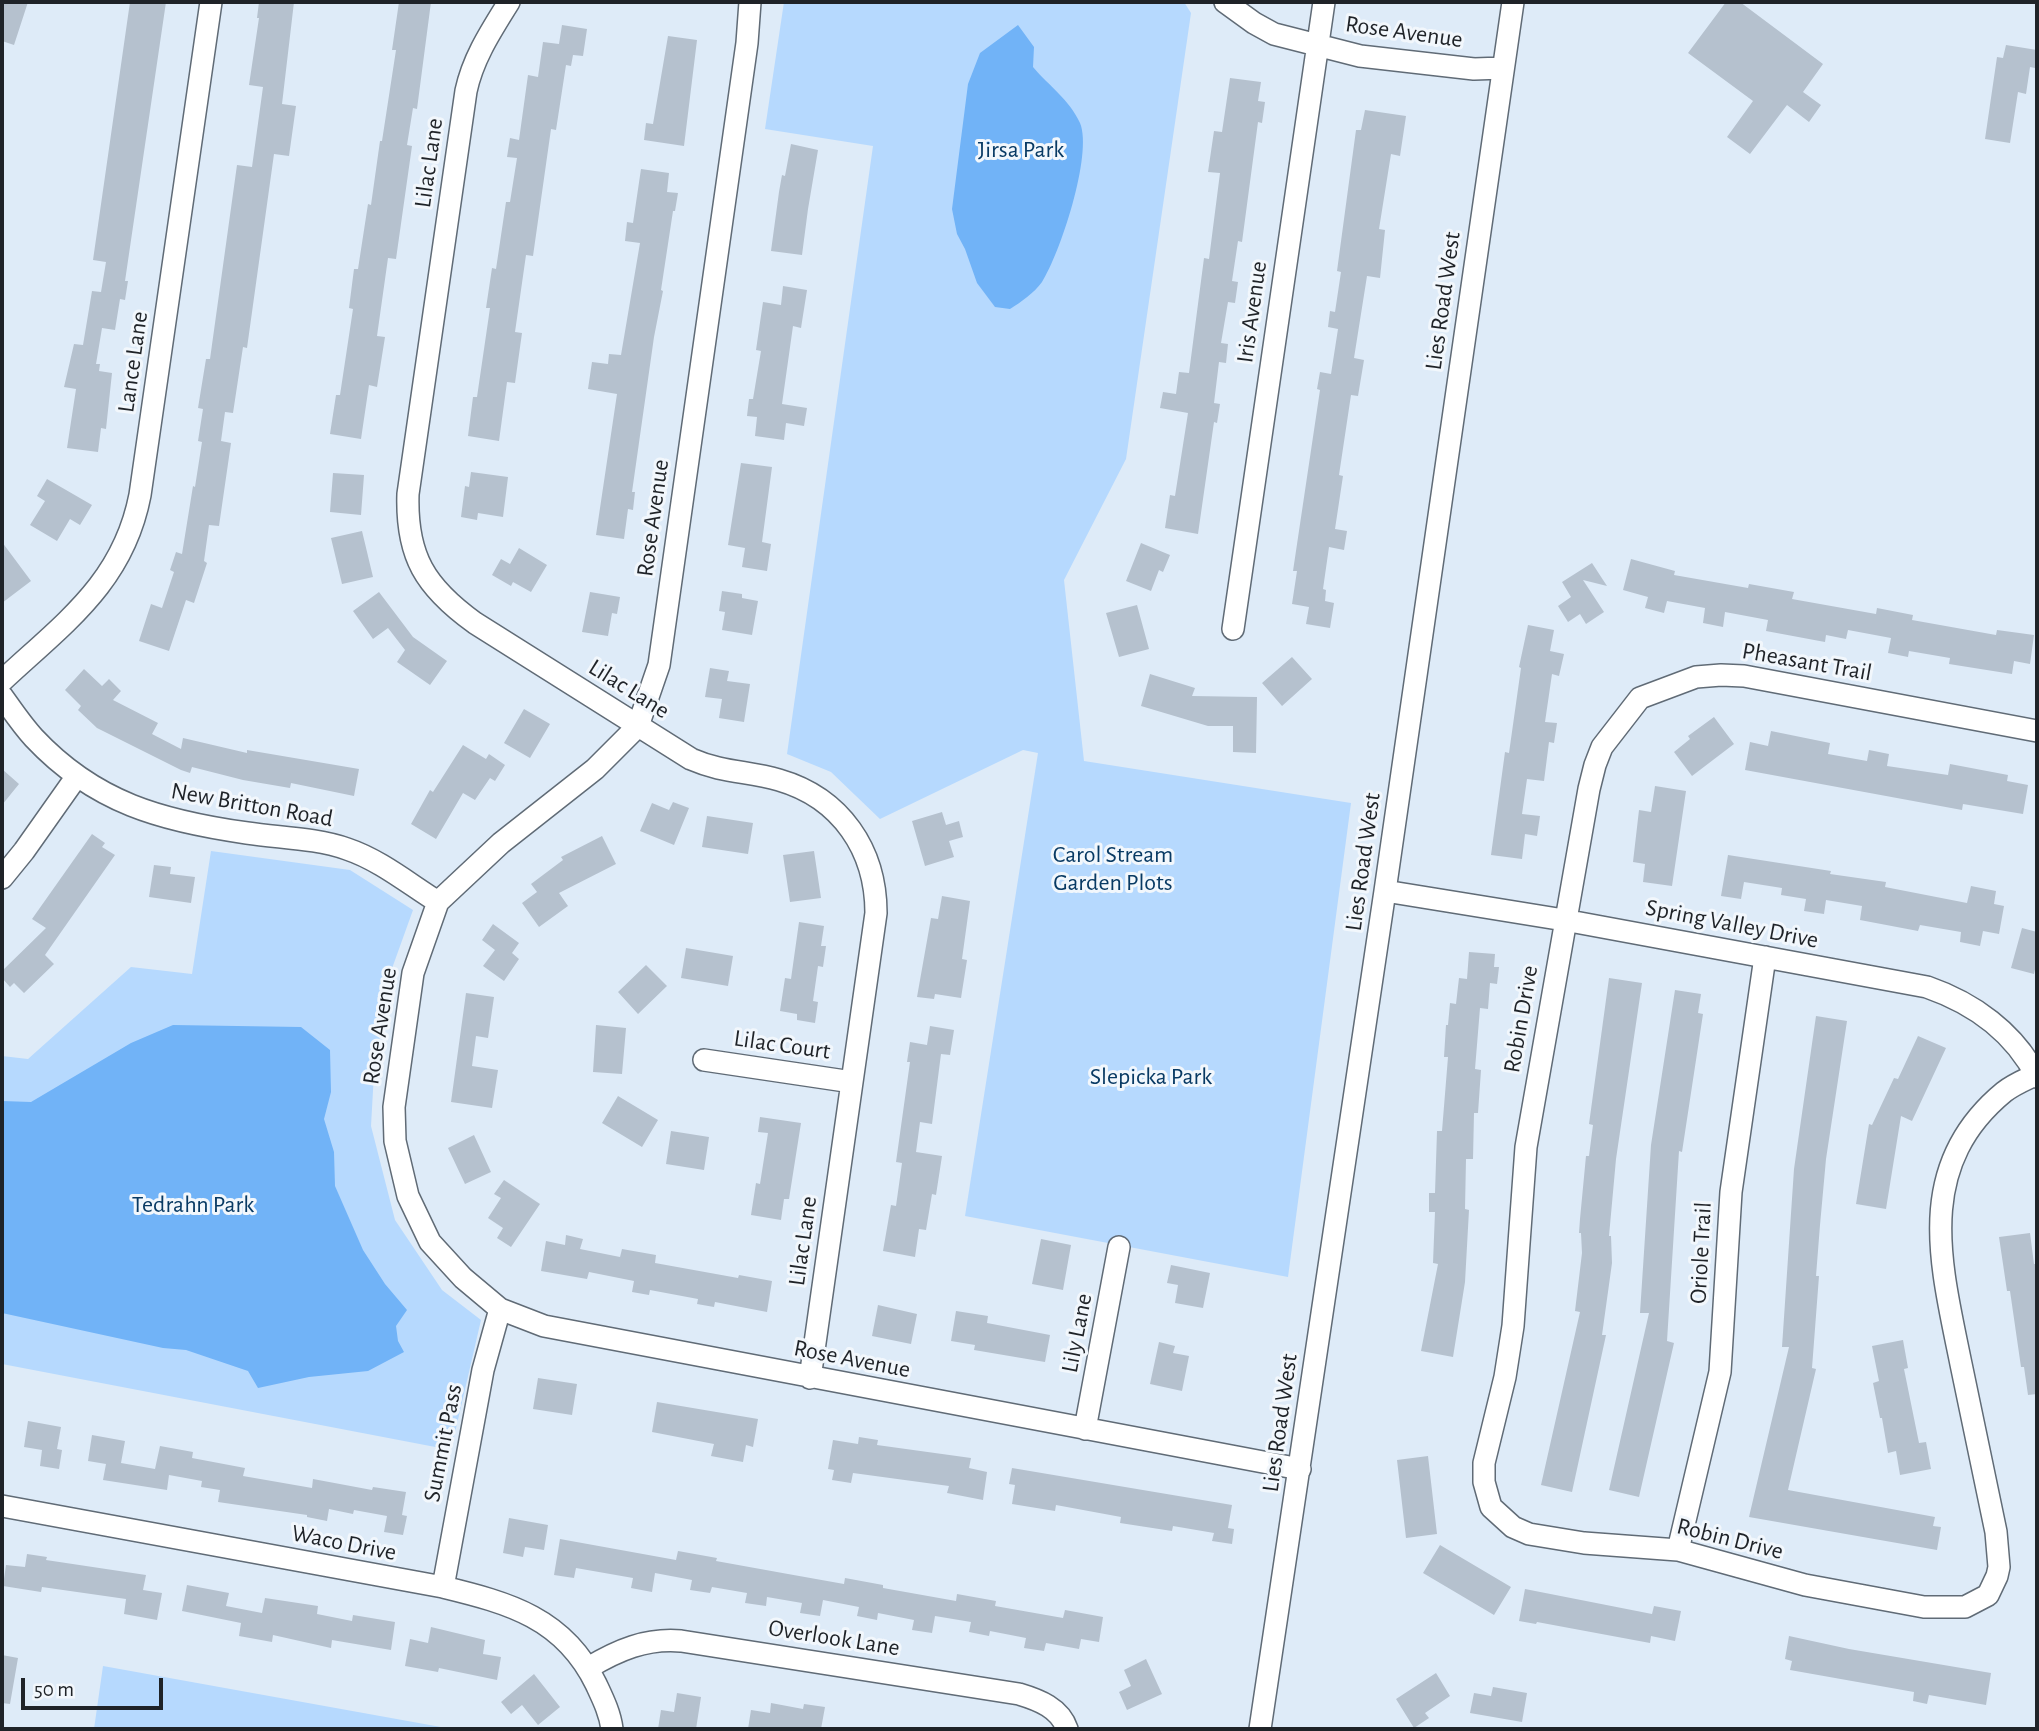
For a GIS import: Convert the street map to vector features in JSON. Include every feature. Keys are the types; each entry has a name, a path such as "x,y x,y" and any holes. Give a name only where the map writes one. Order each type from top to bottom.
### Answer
{"street":[{"name":"Lance Lane","path":"2,681 95,592 116,563 132,527 142,481 211,2"},
{"name":"Lilac Lane","path":"509,2 469,73 408,494 409,528 416,553 430,584 457,610 691,759 710,767 776,779 807,791 827,804 855,833 874,882 876,913 810,1378"},
{"name":"Rose Avenue","path":"750,2 747,43 659,665 638,726 595,769 501,842 439,902 413,973 394,1107 395,1141 408,1196 430,1242 463,1278 500,1309 565,1332 1300,1469"},
{"name":"Rose Avenue","path":"1225,2 1274,34 1317,46 1360,56 1474,69 1503,68"},
{"name":"Iris Avenue","path":"1233,629 1324,2"},
{"name":"Lies Road West","path":"1260,1729 1385,891 1513,2"},
{"name":"Pheasant Trail","path":"1564,919 1594,765 1610,735 1640,698 1696,677 1744,676 2037,730"},
{"name":"New Britton Road","path":"2,696 34,738 77,776 125,803 171,820 346,849 369,858 439,902"},
{"path":"2,878 77,776"},
{"name":"Spring Valley Drive","path":"1385,891 1564,919 1927,987 1973,1007 2011,1038 2037,1075"},
{"name":"Robin Drive","path":"1564,919 1526,1147 1513,1326 1505,1377 1484,1462 1484,1482 1491,1507 1513,1527 1529,1534 1584,1543 1678,1550 1805,1585 1924,1607 1965,1607 1988,1595 1999,1567 1996,1532 1948,1301 1939,1232 1941,1206 1949,1170 1965,1133 2005,1091 2037,1075"},
{"name":"Oriole Trail","path":"1678,1550 1720,1371 1731,1192 1765,957"},
{"name":"Lilac Court","path":"705,1060 852,1082"},
{"name":"Lily Lane","path":"1085,1429 1119,1247"},
{"name":"Summit Pass","path":"443,1587 484,1370 500,1309"},
{"name":"Waco Drive","path":"2,1506 443,1587 502,1601 525,1611 551,1628 572,1647 588,1668 604,1702 612,1729"},
{"name":"Overlook Lane","path":"588,1668 614,1652 649,1641 681,1641 1019,1694 1034,1698 1058,1712 1066,1727"}],"green space":[{"name":"Jirsa Park","path":"784,2 1184,2 1191,13 1126,459 1064,580 1084,761 1351,803 1288,1277 965,1216 1038,753 1023,750 880,819 831,772 787,754 873,146 765,129"},
{"name":"Tedrahn Park","path":"211,851 350,870 413,910 390,974 374,1073 371,1126 395,1220 442,1290 481,1320 451,1450 2,1364 2,1056 28,1059 131,967 192,974"},
{"path":"103,1666 452,1729 94,1729"}],"water":[{"path":"1018,25 1034,47 1033,67 1070,107 1080,123 1083,138 1073,204 1057,250 1042,282 1010,309 995,307 977,283 957,234 952,209 968,84 980,53"},
{"path":"173,1025 301,1027 330,1050 331,1092 324,1119 334,1152 335,1186 363,1250 385,1284 407,1310 396,1326 398,1341 404,1352 368,1371 309,1377 258,1388 248,1371 186,1350 163,1348 2,1313 2,1101 31,1102 131,1043"}],"building":[{"path":"2,2 28,2 14,45 2,41"},
{"path":"130,2 166,2 125,281 128,281 125,300 120,299 115,330 102,328 96,364 100,364 99,371 112,373 106,429 101,428 98,452 67,448 76,389 64,387 74,344 83,345 92,291 101,292 106,262 93,260"},
{"path":"259,2 294,2 282,104 296,106 289,156 274,154 247,348 243,347 233,413 225,412 221,441 231,443 219,526 209,525 204,561 207,563 194,603 186,600 169,651 139,641 151,604 162,608 174,572 170,570 176,552 182,554 193,486 195,487 202,442 198,441 203,409 198,408 206,359 210,359 237,165 252,167 263,87 249,85"},
{"path":"399,2 431,2 417,109 413,108 407,145 412,146 396,259 388,258 377,336 385,337 377,387 369,385 361,439 330,434 336,395 340,395 353,309 349,308 354,269 358,269 368,204 371,205 382,141 396,50 392,50"},
{"path":"1726,2 1740,2 1823,64 1803,92 1821,105 1809,122 1787,105 1750,154 1727,137 1753,101 1688,53"},
{"path":"562,25 587,29 583,56 573,55 571,66 566,65 556,130 551,129 533,256 526,255 515,332 522,333 515,383 507,382 499,441 468,436 473,397 477,397 490,308 486,308 492,268 496,269 506,202 510,202 517,158 507,157 510,138 519,140 528,75 538,77 543,42 559,44"},
{"path":"668,36 697,40 684,146 644,140 646,123 653,124"},
{"path":"2006,45 2037,50 2035,68 2030,67 2026,94 2018,92 2010,143 1985,139 1997,57 2003,58"},
{"path":"1230,78 1261,82 1258,101 1265,102 1262,123 1258,122 1242,242 1238,241 1232,281 1238,282 1235,303 1228,302 1221,343 1228,344 1226,363 1219,362 1214,403 1220,404 1217,423 1214,422 1198,534 1165,528 1170,495 1175,496 1188,413 1160,408 1163,392 1176,394 1179,372 1189,373 1204,258 1209,259 1220,173 1208,172 1214,131 1222,132"},
{"path":"1365,110 1406,116 1400,156 1391,154 1379,229 1385,230 1380,278 1367,276 1354,358 1364,360 1358,396 1351,395 1339,475 1343,476 1335,529 1347,531 1344,550 1329,547 1323,589 1326,590 1325,601 1334,603 1330,628 1306,624 1309,607 1292,604 1297,571 1293,571 1320,390 1317,389 1320,372 1331,374 1338,329 1328,327 1330,311 1335,312 1341,272 1337,271 1356,130 1361,130"},
{"path":"791,144 818,150 802,255 771,251 782,175 785,176"},
{"path":"641,169 669,173 667,192 678,193 654,337 632,492 635,492 633,510 628,509 624,539 596,535 617,394 588,389 592,362 608,364 609,354 621,355 640,243 625,241 627,222 633,223"},
{"path":"783,286 807,290 801,328 793,326 782,404 807,408 804,426 786,423 784,440 755,436 757,417 747,416 749,399 753,399 761,351 756,350 763,302 781,305"},
{"path":"741,463 772,467 762,542 771,544 767,571 742,567 745,548 728,545"},
{"path":"471,472 508,477 503,517 478,513 477,520 461,517 465,486 469,487"},
{"path":"333,473 364,475 361,515 330,512"},
{"path":"47,479 92,505 80,525 70,519 57,541 30,525 45,501 37,496"},
{"path":"362,531 373,577 342,584 331,538"},
{"path":"2,542 31,581 2,603"},
{"path":"1141,543 1170,555 1163,572 1159,570 1151,591 1126,581"},
{"path":"519,548 547,565 531,592 513,582 511,586 492,575 501,559 510,564"},
{"path":"1631,559 1675,571 1674,575 1748,588 1749,584 1794,592 1792,599 1876,614 1877,608 1913,615 1912,620 1996,635 1997,630 2034,635 2030,664 2014,661 2012,674 1949,664 1950,658 1909,651 1908,657 1888,653 1891,638 1848,630 1846,639 1826,635 1825,642 1766,631 1768,620 1725,612 1723,627 1703,623 1705,608 1667,601 1664,613 1645,608 1648,597 1623,590"},
{"path":"1592,563 1607,586 1583,580 1604,612 1586,624 1580,614 1568,622 1558,606 1571,597 1562,582"},
{"path":"722,591 742,594 742,598 758,601 752,635 722,630 725,612 719,611"},
{"path":"379,592 413,637 447,661 430,685 397,662 405,650 388,628 373,639 353,611"},
{"path":"590,592 620,597 617,614 612,613 608,636 582,632"},
{"path":"1137,605 1149,649 1119,657 1106,613"},
{"path":"1528,625 1554,630 1550,651 1564,654 1559,676 1552,674 1545,722 1557,723 1554,743 1549,742 1544,781 1527,779 1522,814 1540,816 1537,836 1525,834 1522,859 1491,855 1505,752 1509,753 1521,668 1519,667"},
{"path":"1292,657 1312,679 1282,706 1262,683"},
{"path":"710,668 729,671 727,681 750,684 744,722 719,718 722,699 705,697"},
{"path":"84,669 102,686 109,679 121,691 113,700 158,723 152,734 181,749 183,738 247,753 247,750 359,769 354,796 291,783 290,788 243,780 192,767 190,773 181,770 97,728 78,710 81,706 65,690"},
{"path":"1150,674 1195,688 1192,696 1257,697 1256,753 1233,752 1233,726 1208,726 1141,706"},
{"path":"524,709 550,724 530,758 504,743"},
{"path":"1714,717 1734,744 1692,776 1674,752 1690,739 1688,736"},
{"path":"1771,731 1830,743 1828,754 1867,761 1869,750 1889,754 1887,766 1948,775 1950,764 2008,775 2007,781 2028,785 2023,814 1963,804 1962,810 1745,770 1750,742 1768,746"},
{"path":"463,745 486,759 489,754 505,765 495,781 490,778 475,800 463,793 436,839 411,824 430,790 433,792"},
{"path":"2,769 19,784 2,805"},
{"path":"1655,786 1686,791 1672,886 1643,882 1645,864 1633,862 1639,810 1651,812"},
{"path":"673,802 689,808 674,845 640,831 652,803 669,810"},
{"path":"942,812 946,825 959,821 963,837 949,841 954,857 925,866 912,821"},
{"path":"707,816 753,823 748,854 702,847"},
{"path":"92,834 105,843 102,847 115,855 45,955 54,964 24,993 14,983 10,987 2,978 2,971 46,928 32,919"},
{"path":"602,836 616,864 559,893 568,906 539,927 522,903 537,892 531,884 563,860 561,857"},
{"path":"814,851 821,898 790,902 783,855"},
{"path":"1728,855 1886,882 1885,887 1967,903 1971,886 1996,891 1994,904 2004,906 1999,934 1983,931 1980,946 1960,942 1961,932 1920,925 1918,931 1860,920 1862,906 1826,900 1824,914 1804,911 1806,899 1781,895 1782,888 1744,882 1741,899 1721,896"},
{"path":"154,865 171,867 170,874 195,877 191,903 149,897"},
{"path":"942,896 970,901 962,959 967,960 961,998 935,994 934,999 917,997 931,918 938,919"},
{"path":"799,922 824,926 821,946 826,946 823,967 818,966 813,1001 818,1002 815,1023 797,1020 797,1014 780,1011 785,978 791,979"},
{"path":"493,924 519,943 512,953 519,959 504,981 483,966 495,950 482,940"},
{"path":"2022,928 2037,932 2034,974 2011,968"},
{"path":"686,948 733,956 728,986 681,978"},
{"path":"1469,952 1495,954 1494,967 1499,967 1497,984 1490,983 1488,1009 1480,1008 1475,1069 1481,1070 1478,1113 1474,1113 1473,1159 1466,1159 1465,1209 1469,1210 1465,1282 1453,1357 1421,1351 1438,1264 1433,1263 1435,1212 1429,1212 1429,1193 1435,1193 1437,1131 1442,1131 1448,1057 1444,1057 1446,1025 1450,1003 1456,1004 1459,978 1467,979"},
{"path":"646,965 667,986 638,1014 618,992"},
{"path":"1609,978 1642,983 1616,1159 1609,1236 1612,1263 1602,1335 1606,1335 1572,1492 1541,1485 1580,1312 1575,1311 1582,1253 1580,1219 1586,1156 1589,1156 1593,1125 1589,1124"},
{"path":"1675,990 1701,994 1698,1013 1703,1014 1682,1152 1679,1151 1667,1341 1674,1343 1639,1497 1609,1490 1649,1313 1640,1313 1651,1145"},
{"path":"466,993 494,997 488,1038 476,1036 472,1066 498,1070 492,1108 451,1102"},
{"path":"1816,1016 1847,1021 1826,1159 1820,1225 1812,1368 1816,1369 1788,1490 1935,1517 1933,1526 1941,1527 1937,1550 1749,1517 1789,1347 1782,1347 1794,1169"},
{"path":"596,1025 626,1028 622,1074 593,1072"},
{"path":"930,1026 954,1030 950,1055 941,1054 932,1124 920,1122 916,1152 942,1156 936,1195 932,1194 926,1230 919,1229 915,1257 883,1251 891,1205 896,1206 902,1163 896,1162 910,1062 907,1062 910,1042 927,1045"},
{"path":"1918,1036 1946,1048 1912,1121 1901,1116 1886,1209 1856,1204 1869,1124 1872,1125 1894,1078 1898,1079"},
{"path":"618,1096 658,1120 642,1147 602,1123"},
{"path":"760,1117 801,1123 789,1199 784,1199 781,1220 751,1215 756,1183 760,1184 768,1133 758,1132"},
{"path":"671,1131 709,1137 704,1170 666,1164"},
{"path":"474,1135 491,1172 465,1184 448,1148"},
{"path":"504,1180 540,1204 511,1247 497,1238 503,1228 488,1218 501,1198 494,1194"},
{"path":"2030,1233 2034,1264 2037,1264 2037,1394 2028,1395 1999,1237"},
{"path":"566,1235 583,1239 580,1249 620,1257 622,1249 656,1255 655,1263 738,1278 739,1275 772,1281 767,1312 715,1302 714,1307 697,1304 698,1299 650,1290 649,1295 632,1292 634,1281 589,1272 587,1279 541,1271 546,1241 565,1245"},
{"path":"1041,1239 1071,1245 1063,1290 1032,1284"},
{"path":"1171,1265 1210,1273 1203,1308 1175,1303 1178,1285 1167,1283"},
{"path":"878,1305 917,1314 911,1344 872,1336"},
{"path":"956,1311 988,1316 987,1323 1050,1335 1045,1362 974,1350 975,1345 951,1341"},
{"path":"1903,1340 1908,1368 1904,1369 1919,1443 1926,1442 1931,1469 1900,1475 1896,1451 1888,1453 1880,1418 1873,1383 1879,1381 1872,1346"},
{"path":"1159,1342 1175,1346 1173,1353 1189,1356 1182,1391 1150,1384"},
{"path":"538,1378 577,1384 572,1415 533,1409"},
{"path":"657,1402 758,1419 753,1447 746,1445 743,1462 711,1456 714,1444 652,1432"},
{"path":"28,1421 61,1427 57,1449 62,1450 59,1469 40,1466 42,1450 24,1447"},
{"path":"92,1435 125,1441 121,1463 155,1469 160,1446 193,1452 192,1458 245,1468 243,1476 312,1488 313,1479 372,1490 373,1487 406,1492 402,1515 407,1516 403,1535 384,1532 387,1516 354,1510 353,1514 329,1509 327,1521 307,1515 218,1502 220,1490 201,1487 202,1481 169,1475 167,1490 103,1480 106,1464 88,1461"},
{"path":"859,1437 878,1440 877,1445 971,1458 969,1468 987,1472 983,1500 947,1493 949,1486 853,1473 851,1483 832,1480 834,1470 828,1469 833,1440 858,1444"},
{"path":"1428,1456 1437,1534 1406,1538 1397,1460"},
{"path":"1012,1468 1232,1505 1228,1528 1234,1529 1232,1544 1212,1541 1214,1533 1173,1526 1172,1531 1120,1523 1121,1517 1056,1505 1055,1511 1012,1504 1015,1485 1009,1484"},
{"path":"509,1518 548,1525 544,1550 525,1547 523,1557 503,1553"},
{"path":"560,1539 676,1560 678,1551 788,1574 844,1584 845,1578 956,1601 957,1594 996,1601 995,1606 1063,1618 1065,1610 1103,1617 1099,1642 1081,1639 1079,1649 1046,1643 1044,1651 1024,1648 1026,1638 990,1631 989,1636 969,1632 971,1622 935,1616 932,1633 912,1630 914,1620 878,1613 877,1620 857,1616 859,1607 823,1600 820,1616 800,1613 802,1603 767,1597 766,1606 745,1603 747,1593 712,1587 710,1593 690,1590 692,1580 655,1573 652,1592 631,1588 633,1578 576,1568 574,1578 554,1575"},
{"path":"1440,1545 1511,1587 1494,1615 1423,1573"},
{"path":"27,1554 47,1557 46,1560 146,1575 143,1590 162,1593 157,1620 124,1614 126,1599 42,1587 41,1592 3,1586 6,1565 25,1567"},
{"path":"187,1585 229,1593 226,1606 262,1613 265,1598 318,1606 317,1614 352,1621 353,1615 395,1622 391,1650 332,1640 331,1648 273,1635 272,1642 239,1636 241,1623 182,1611"},
{"path":"1525,1589 1652,1614 1654,1606 1681,1611 1675,1641 1651,1636 1650,1643 1519,1621"},
{"path":"431,1627 485,1640 483,1654 501,1657 497,1680 439,1668 438,1672 405,1666 410,1639 428,1643"},
{"path":"1789,1636 1991,1673 1986,1705 1929,1695 1927,1704 1913,1701 1914,1692 1790,1670 1792,1661 1785,1659"},
{"path":"2,1655 18,1658 10,1704 2,1703"},
{"path":"1146,1659 1162,1694 1127,1710 1119,1692 1131,1686 1124,1670"},
{"path":"1436,1673 1450,1696 1425,1713 1429,1718 1414,1728 1396,1699"},
{"path":"534,1674 560,1707 538,1725 522,1705 511,1714 501,1702"},
{"path":"1493,1687 1527,1693 1522,1722 1470,1713 1474,1693 1491,1696"},
{"path":"677,1693 701,1697 696,1729 658,1729 661,1710 674,1712"},
{"path":"771,1703 803,1709 804,1704 825,1707 821,1729 748,1729 751,1710 770,1713"}],"park label":[{"name":"Carol Stream Garden Plots","path":"1113,869"},
{"name":"Slepicka Park","path":"1151,1077"}]}
